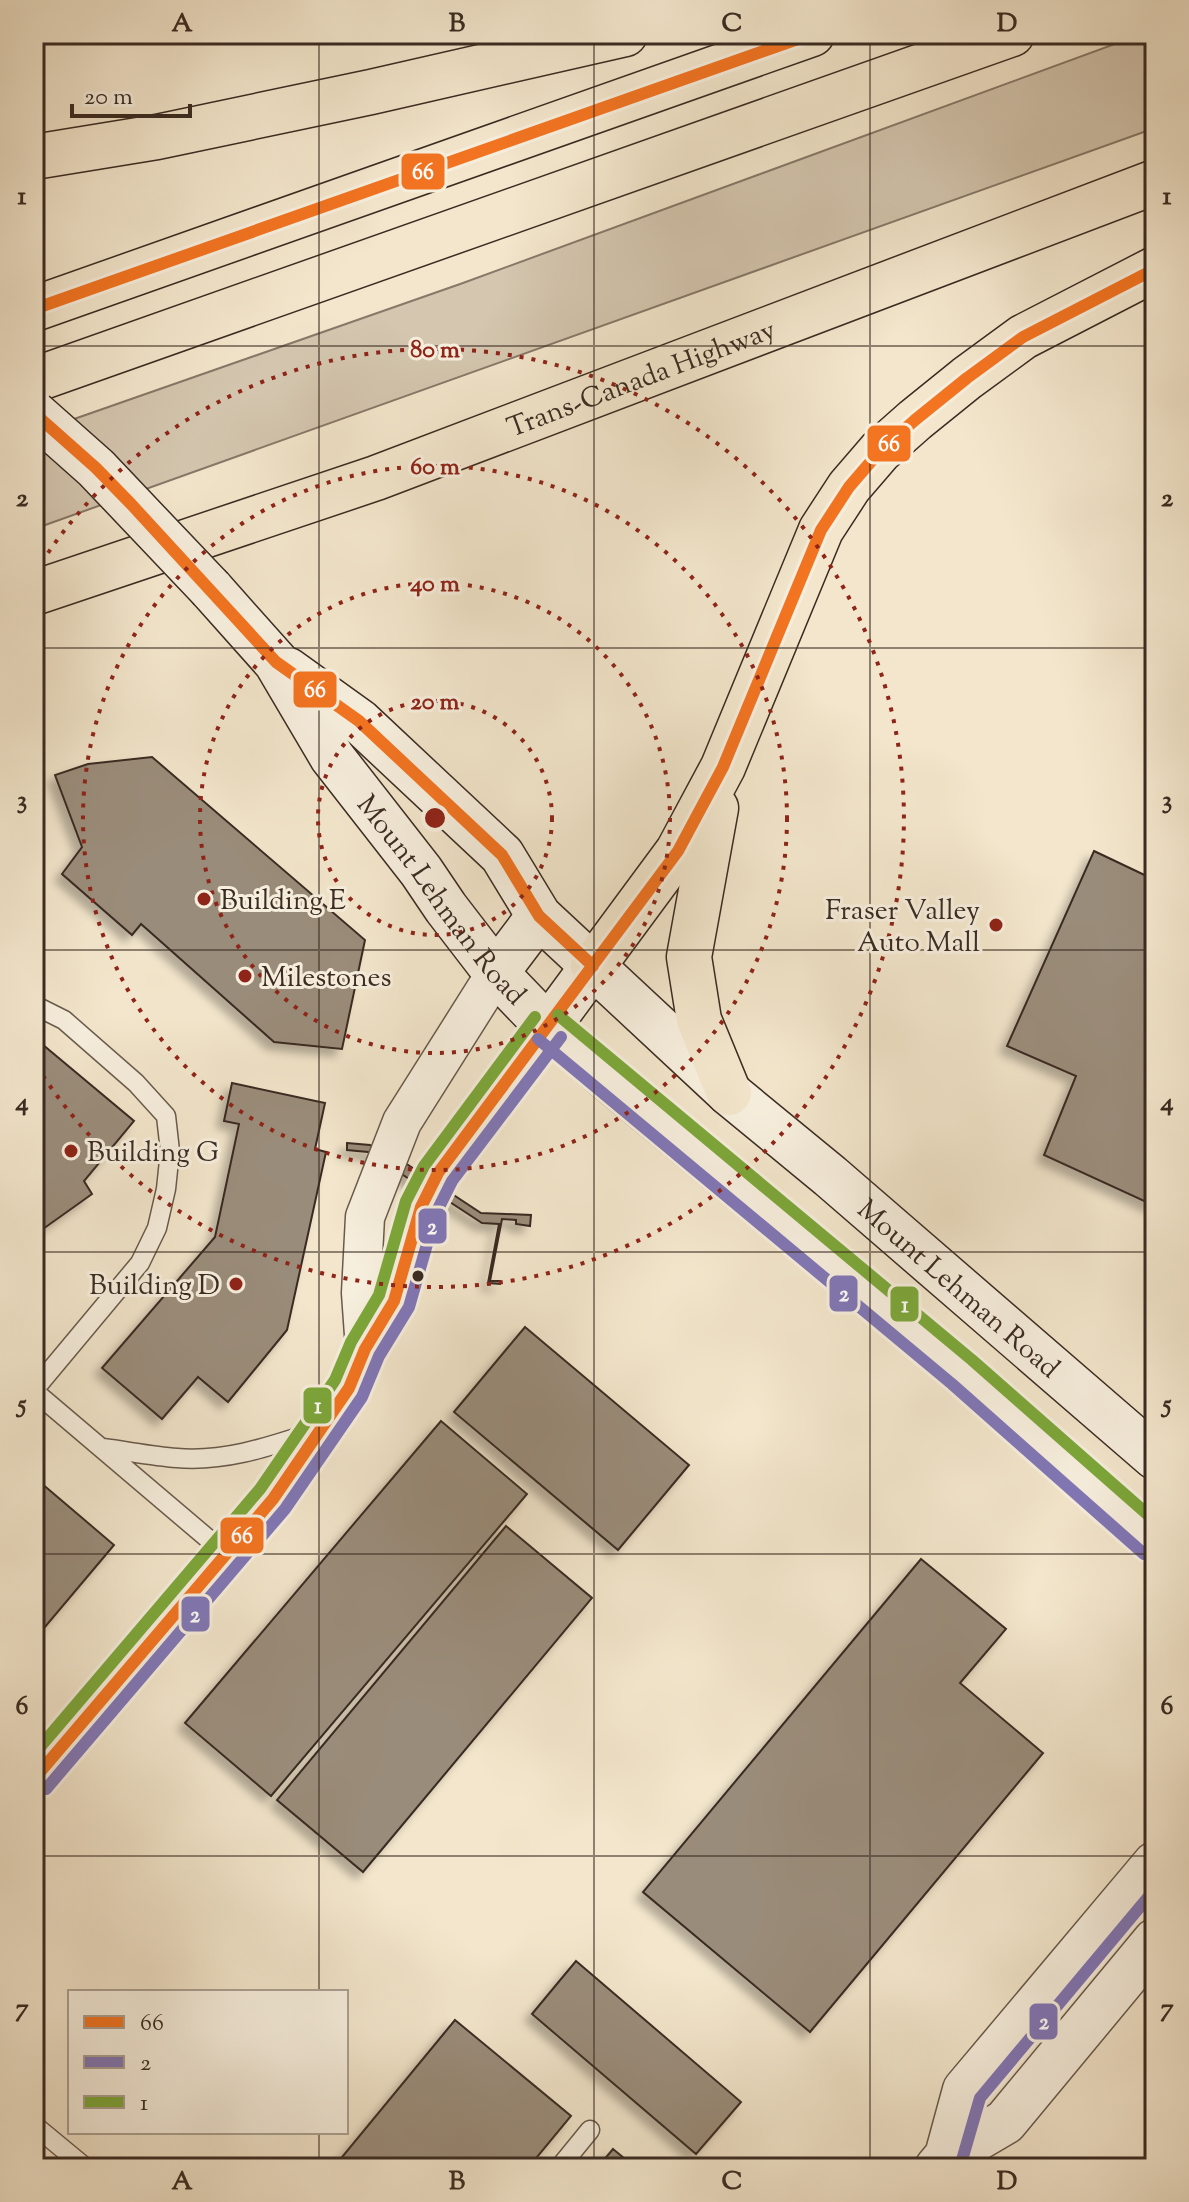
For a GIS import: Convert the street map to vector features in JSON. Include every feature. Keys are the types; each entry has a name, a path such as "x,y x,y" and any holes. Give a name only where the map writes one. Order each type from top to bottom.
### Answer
{"highway":[{"path":"34,157 157,137 625,34"},
{"path":"34,309 812,34"},
{"path":"34,380 1012,34"},
{"name":"Trans-Canada Highway","path":"34,593 376,478 1155,182"},
{"path":"593,966 678,851 723,767 821,530 849,487 880,451 936,403 1023,337 1155,269"},
{"path":"34,611 376,478"},
{"path":"723,767 689,957 699,1020 729,1093"}],"main road":[{"name":"Mount Lehman Road","path":"34,413 131,504 276,662 332,757 496,973 548,1027 962,1372 1155,1542"},
{"name":"Mount Lehman Road","path":"276,662 359,721 502,855 539,916 729,1093 830,1176 1155,1457"},
{"path":"496,973 539,916"},
{"path":"548,1027 593,966"},
{"path":"948,2164 965,2090 1155,1864"},
{"path":"948,2164 1005,2122 1149,1953"}],"street":[{"path":"365,1349 361,1293 365,1217 402,1122 496,973"},
{"path":"34,1779 273,1499 349,1388 365,1349 394,1301 421,1207 438,1173 548,1027"}],"lane":[{"path":"34,1007 64,1020 136,1083 166,1116 170,1151 157,1228 140,1263 34,1390 226,1554"},
{"path":"103,1448 178,1458 218,1458 258,1451 320,1430"},
{"path":"34,2125 86,2168"},
{"path":"559,2168 590,2130"}],"shaded area":[{"path":"1142,34 1155,34 1155,128 34,529 34,433 463,283"}],"building":[{"name":"Building E","path":"152,757 365,940 342,1049 274,1042 141,924 132,935 62,874 82,847 55,775 88,764"},
{"path":"1094,851 1155,880 1155,1206 1044,1155 1076,1076 1007,1046"},
{"name":"Building G","path":"36,1039 134,1121 84,1181 92,1194 43,1229 34,1218"},
{"name":"Building D","path":"232,1083 325,1103 315,1149 326,1152 287,1330 228,1402 198,1377 162,1419 102,1368 215,1237 239,1124 224,1121"},
{"path":"347,1143 370,1145 397,1163 399,1159 481,1213 531,1215 530,1226 516,1224 516,1220 502,1219 490,1281 500,1281 500,1284 488,1283 499,1224 482,1223 368,1152 347,1150"},
{"path":"525,1327 689,1465 618,1550 454,1412"},
{"path":"441,1421 527,1494 271,1796 185,1723"},
{"path":"34,1477 114,1545 34,1640"},
{"path":"506,1526 592,1598 363,1872 277,1800"},
{"path":"921,1559 1006,1629 960,1683 1043,1753 810,2032 643,1892"},
{"path":"576,1961 741,2102 696,2154 532,2014"},
{"path":"455,2020 571,2116 528,2168 333,2168"},
{"path":"613,2149 636,2168 597,2168"}],"transit line":[{"name":"66","path":"34,309 812,34"},
{"name":"66","path":"34,1779 273,1499 349,1388 365,1349 394,1301 421,1207 438,1173 678,851 723,767 821,530 849,487 880,451 915,420 1023,337 1155,269"},
{"name":"66","path":"34,413 131,504 276,662 359,721 502,855 539,916 593,966"},
{"name":"1","path":"558,1015 972,1360 1155,1521"},
{"name":"1","path":"34,1754 260,1489 335,1380 351,1342 379,1295 406,1201 424,1166 535,1017"},
{"name":"2","path":"46,1789 285,1509 362,1397 379,1356 409,1307 436,1213 452,1181 561,1037"},
{"name":"2","path":"538,1039 952,1384 1144,1554"},
{"name":"2","path":"958,2168 980,2098 1155,1889"}],"place":[{"name":"Building E","path":"204,899"},
{"name":"Fraser Valley Auto Mall","path":"996,925"},
{"name":"Milestones","path":"245,976"},
{"name":"Building G","path":"71,1151"},
{"name":"Building D","path":"236,1284"}]}
